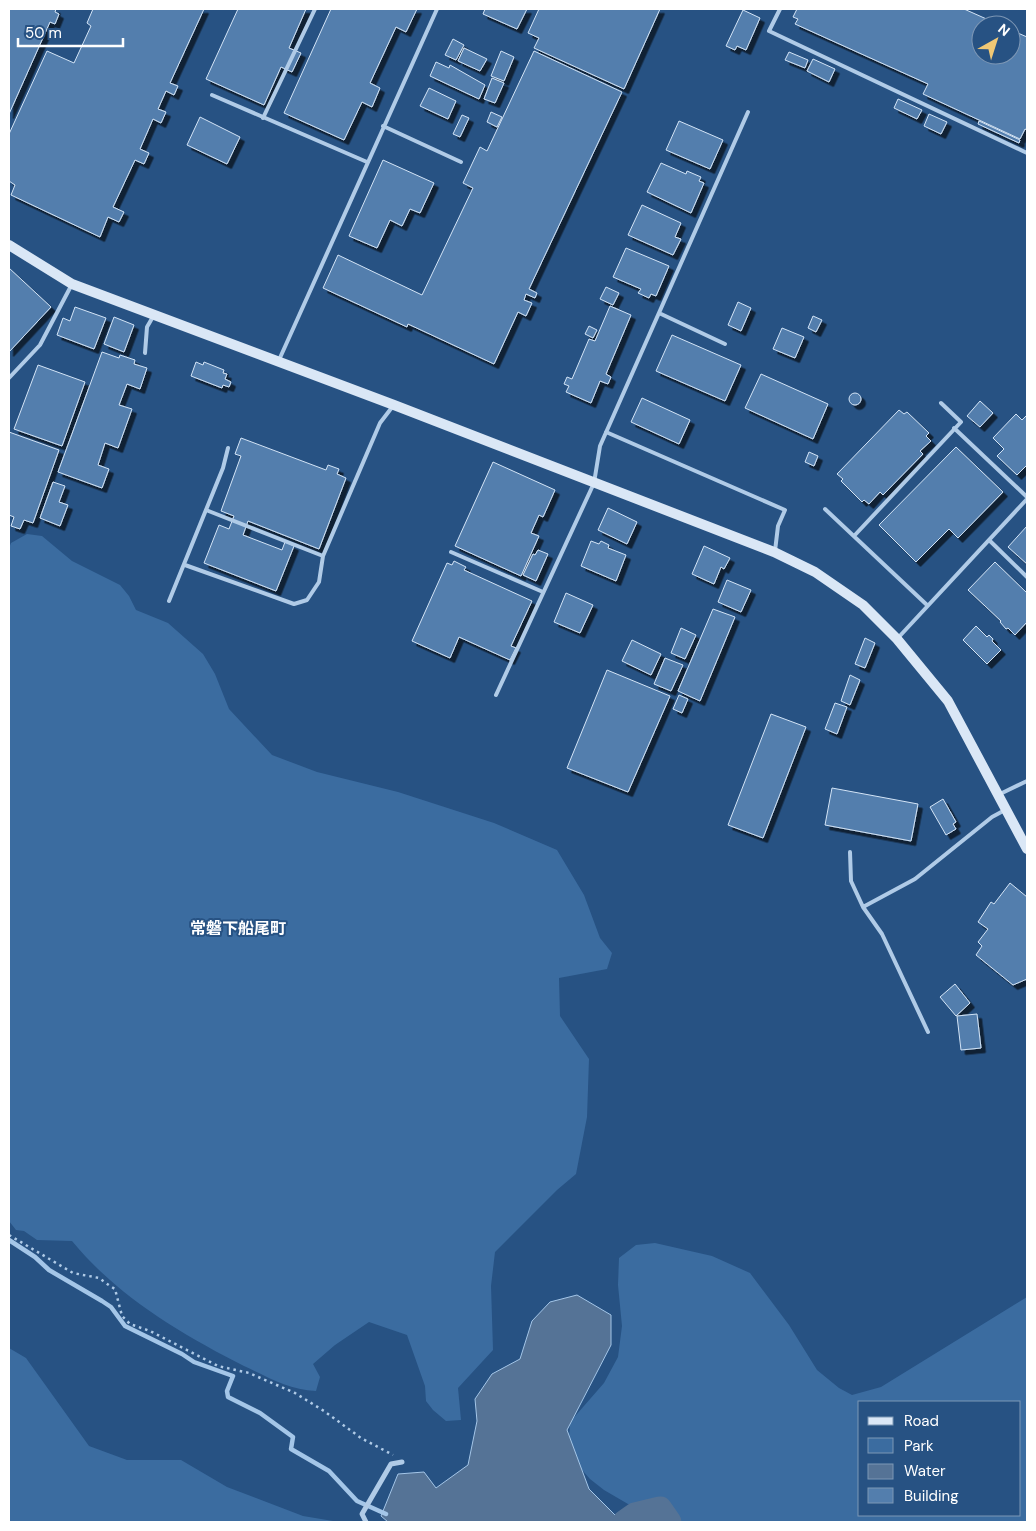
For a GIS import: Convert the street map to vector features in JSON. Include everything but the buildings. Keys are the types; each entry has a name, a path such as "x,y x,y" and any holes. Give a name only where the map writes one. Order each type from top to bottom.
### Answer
{"street":[{"path":"9,244 72,284 394,405 774,552 815,572 863,605 897,639 948,701 1027,849"},
{"path":"366,1522 362,1514 382,1477 391,1464 402,1462"}],"lane":[{"path":"263,118 315,9"},
{"path":"278,362 437,9"},
{"path":"780,9 769,31 1027,153"},
{"path":"212,95 367,162"},
{"path":"496,695 594,483 600,446 748,112"},
{"path":"383,126 461,162"},
{"path":"9,378 40,345 72,284"},
{"path":"659,314 725,344"},
{"path":"145,352 147,327 154,315"},
{"path":"854,536 960,422 941,403"},
{"path":"185,565 294,604 307,600 319,582 324,556 380,423 394,405"},
{"path":"897,639 1027,498 954,428"},
{"path":"606,432 785,510 778,526 774,552"},
{"path":"169,601 223,468 228,448"},
{"path":"825,509 927,605"},
{"path":"206,510 324,556"},
{"path":"989,540 1027,577"},
{"path":"451,552 543,592"},
{"path":"998,795 1027,781"},
{"path":"863,907 915,879 992,817 1005,810"},
{"path":"850,852 851,882 863,907 882,934 928,1032"}],"path":[{"path":"9,1235 73,1273 98,1278 110,1286 117,1295 122,1316 130,1324 150,1331 218,1366 249,1374 295,1393 361,1438 394,1455"}],"green space":[{"path":"27,534 42,536 72,561 120,585 129,596 136,610 168,623 203,654 215,674 229,709 272,755 317,772 398,792 494,823 557,850 584,895 600,938 612,953 607,969 559,978 560,1016 589,1059 587,1117 576,1174 557,1190 495,1252 491,1286 493,1350 458,1388 461,1420 446,1421 426,1401 425,1386 407,1335 369,1322 335,1345 313,1364 320,1377 316,1391 297,1388 244,1366 197,1341 151,1312 109,1279 72,1241 37,1240 24,1231 16,1230 9,1221 9,548 11,543"},
{"path":"655,1243 712,1256 750,1273 789,1325 817,1370 839,1388 852,1395 881,1387 1027,1297 1027,1522 667,1522 663,1515 628,1504 604,1490 590,1479 574,1461 569,1442 570,1422 604,1383 618,1357 622,1326 618,1285 619,1258 636,1245"},
{"path":"9,1348 26,1358 89,1446 127,1460 181,1460 227,1487 303,1516 339,1522 9,1522"}],"water":[{"path":"577,1295 611,1315 611,1345 567,1430 589,1489 622,1522 388,1522 381,1516 398,1474 424,1472 436,1488 468,1465 477,1421 475,1399 492,1374 520,1359 532,1321 550,1302"}],"waterway":[{"path":"9,1240 35,1257 49,1270 111,1307 125,1326 182,1354 194,1362 233,1376 227,1391 228,1397 260,1413 293,1437 291,1449 329,1471 357,1501 386,1514"},
{"path":"625,1522 635,1515 660,1509 669,1522"}],"district":[{"name":"常磐下船尾町","path":"238,928"}]}
